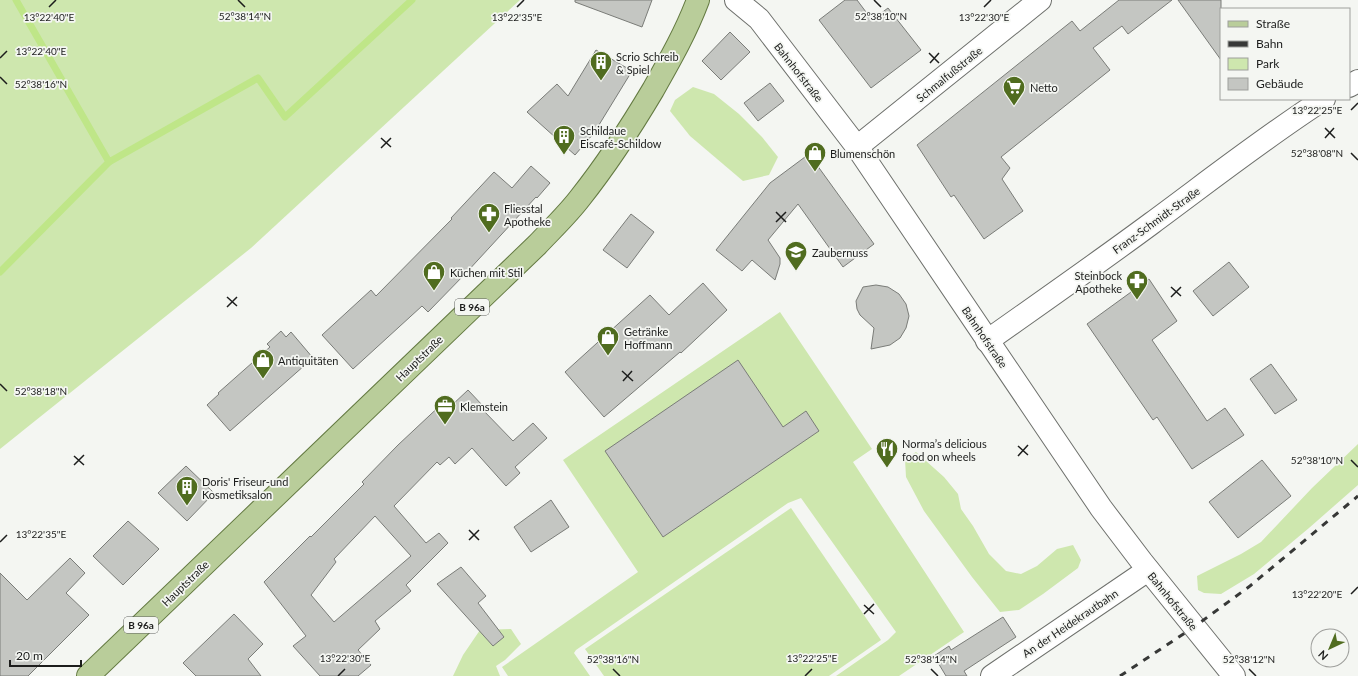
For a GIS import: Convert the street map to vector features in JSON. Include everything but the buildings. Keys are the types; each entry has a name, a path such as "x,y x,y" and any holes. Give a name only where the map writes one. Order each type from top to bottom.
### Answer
{"main road":[{"name":"Hauptstraße","path":"88,676 537,245 579,199 634,122 673,55 691,19 698,0"}],"street":[{"name":"Bahnhofstraße","path":"736,0 759,19 857,147 1100,508 1234,676"},
{"name":"Schmalfußstraße","path":"857,147 1040,0"},
{"name":"Franz-Schmidt-Straße","path":"987,341 1323,100"},
{"name":"An der Heidekrautbahn","path":"992,676 1148,570"}],"green space":[{"path":"0,0 520,0 251,248 0,449"},
{"path":"693,87 714,94 739,114 762,137 778,157 769,175 743,181 690,136 670,111 675,100"},
{"path":"780,312 872,449 853,462 964,632 899,676 836,676 888,640 896,632 801,498 788,503 576,650 574,653 590,676 508,676 502,667 638,572 563,460"},
{"path":"1358,444 1358,485 1254,574 1221,594 1204,593 1198,590 1197,576 1241,554 1261,542 1312,488"},
{"path":"916,452 944,477 958,494 961,509 973,526 989,554 1006,571 1021,574 1037,566 1057,549 1073,545 1081,560 1078,568 1019,610 1000,612 972,577 924,511 906,477 905,459"},
{"path":"791,508 881,640 829,676 604,676 585,649"},
{"path":"511,629 521,644 505,660 496,666 500,676 453,676 463,655 480,630"}],"waterway":[{"path":"16,0 109,162 258,78 285,117 412,0"},
{"path":"0,272 109,162"}],"railway":[{"path":"1120,676 1194,627 1250,586 1358,496"}],"place":[{"name":"Scrio Schreib & Spiel","path":"601,82"},
{"name":"Netto","path":"1014,106"},
{"name":"Schildaue Eiscafé-Schildow","path":"564,156"},
{"name":"Blumenschön","path":"815,172"},
{"name":"Fliesstal Apotheke","path":"489,234"},
{"name":"Zaubernuss","path":"796,272"},
{"name":"Küchen mit Stil","path":"434,292"},
{"name":"Steinbock Apotheke","path":"1137,300"},
{"name":"Getränke Hoffmann","path":"608,356"},
{"name":"Antiquitäten","path":"263,380"},
{"name":"Klemstein","path":"445,426"},
{"name":"Norma’s delicious food on wheels","path":"887,468"},
{"name":"Doris' Friseur-und Kosmetiksalon","path":"187,506"}]}
